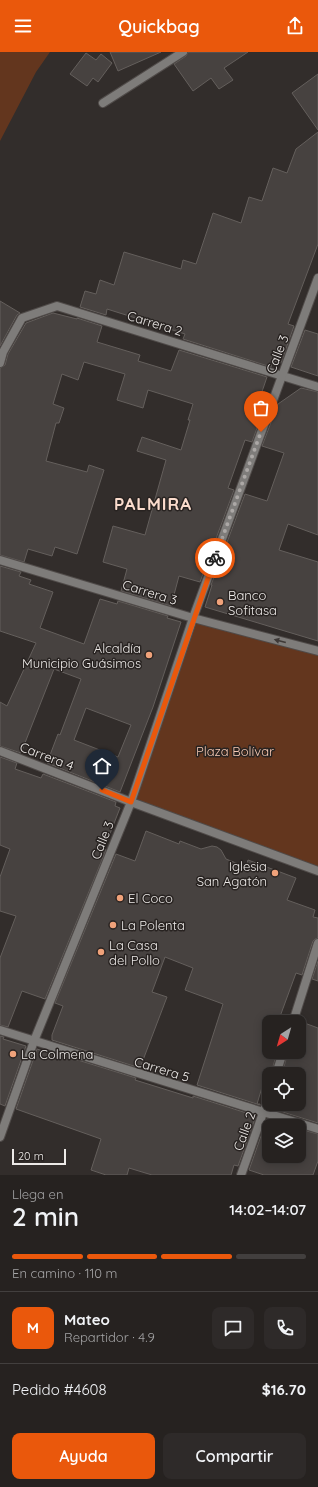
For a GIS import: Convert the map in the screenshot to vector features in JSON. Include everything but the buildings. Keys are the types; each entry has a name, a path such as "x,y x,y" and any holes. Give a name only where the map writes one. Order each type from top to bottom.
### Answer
{"street":[{"path":"103,103 183,52"},
{"name":"Calle 3","path":"0,1137 34,1041 131,802 193,618 318,278"},
{"name":"Carrera 2","path":"0,362 3,352 22,318 57,306 318,386"},
{"name":"Carrera 3","path":"0,560 193,618 318,651"},
{"name":"Carrera 4","path":"0,751 131,802 318,871"},
{"path":"295,1015 318,942"},
{"name":"Carrera 5","path":"0,1030 318,1129"},
{"name":"Calle 2","path":"241,1175 264,1113"}],"green space":[{"path":"0,52 50,52 36,72 0,141"},
{"name":"Plaza Bolívar","path":"193,618 318,651 318,871 131,802"}],"way so far":[{"path":"215,558 261,432"}],"place":[{"name":"Banco Sofitasa","path":"220,602"},
{"name":"Alcaldía Municipio Guásimos","path":"149,655"},
{"name":"Iglesia San Agatón","path":"275,873"},
{"name":"El Coco","path":"120,898"},
{"name":"La Polenta","path":"113,925"},
{"name":"La Casa del Pollo","path":"101,952"},
{"name":"La Colmena","path":"13,1054"}],"district":[{"name":"PALMIRA","path":"153,503"}],"route":[{"path":"102,790 131,802 193,618 215,558"}]}
